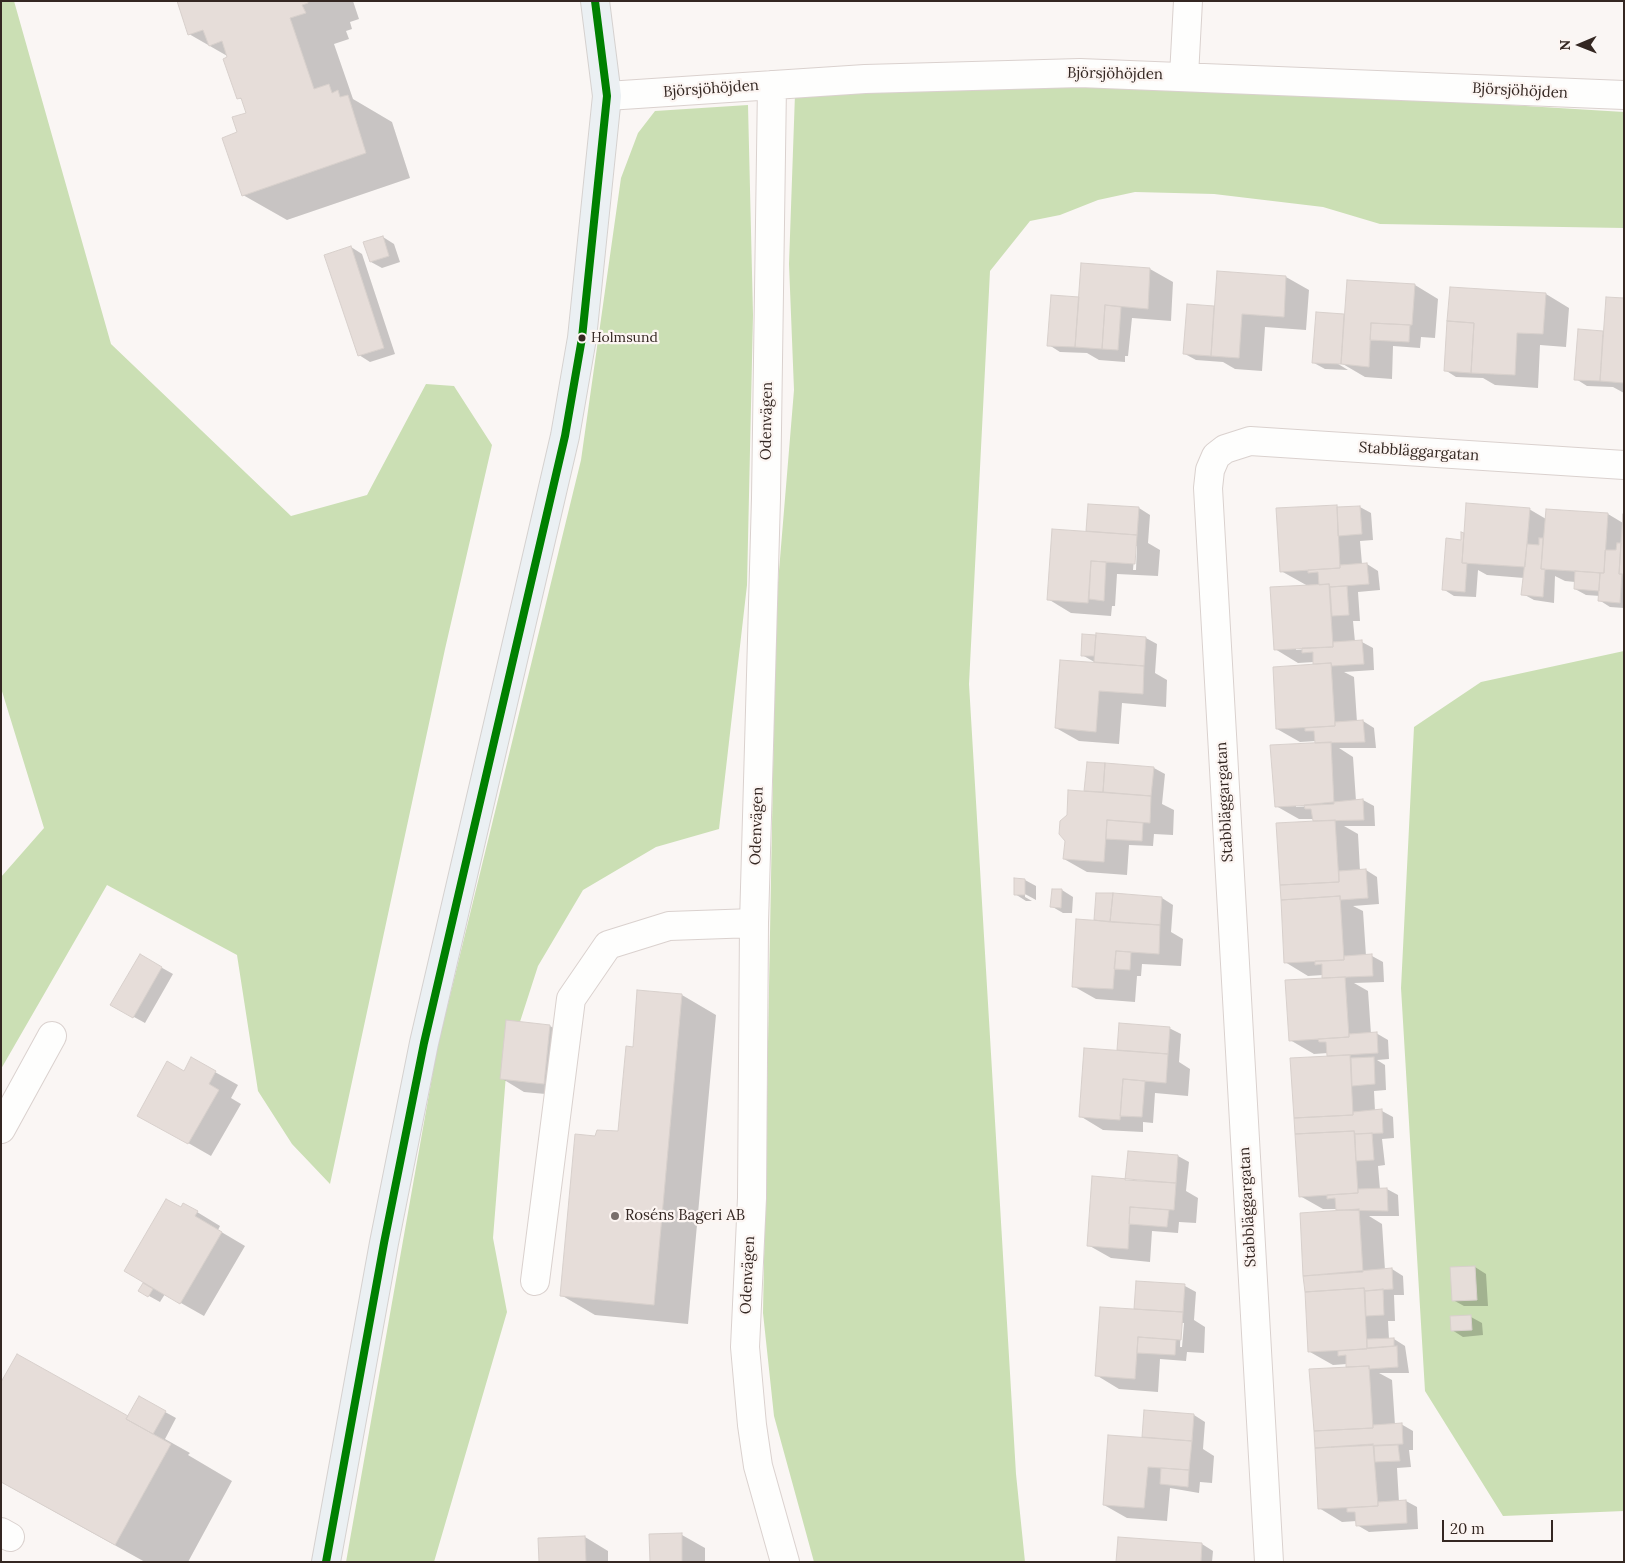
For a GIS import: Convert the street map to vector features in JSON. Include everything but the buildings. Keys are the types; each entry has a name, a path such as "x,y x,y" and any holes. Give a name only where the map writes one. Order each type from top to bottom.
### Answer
{"main road":[{"path":"326,1562 384,1243 424,1043 565,436 582,338 607,96 596,1"}],"street":[{"path":"1184,76 1188,1"},
{"name":"Björsjöhöjden","path":"607,96 865,79 1050,73 1184,76 1624,95"},
{"name":"Odenvägen","path":"772,85 766,498 754,924 752,1198 745,1347 752,1425 758,1466 785,1562"},
{"name":"Stabbläggargatan","path":"1269,1562 1208,488 1210,470 1216,456 1225,449 1250,441 1624,465"},
{"path":"535,1281 571,999 608,945 669,926 754,924"},
{"path":"1,1129 52,1036"}],"green space":[{"path":"1,1 14,1 111,344 291,516 367,495 426,384 454,386 492,445 445,649 330,1184 292,1144 258,1091 237,955 107,885 1,1069 1,877 44,828 1,688"},
{"path":"1167,84 1624,112 1624,228 1380,224 1323,207 1214,194 1135,192 1098,200 1060,215 1030,221 990,271 969,684 1016,1474 1025,1562 814,1562 774,1416 763,1313 776,607 794,390 789,264 795,94"},
{"path":"748,105 753,315 747,585 719,829 656,847 583,890 538,966 507,1062 493,1238 507,1312 434,1562 346,1562 437,1049 581,460 621,178 638,133 655,111"},
{"path":"1624,651 1624,1511 1503,1516 1425,1391 1401,988 1414,727 1481,682"}],"transit line":[{"path":"326,1562 384,1243 424,1043 565,436 582,338 607,96 595,1"}],"place":[{"name":"Holmsund","path":"582,338"},
{"name":"Roséns Bageri AB","path":"615,1216"}]}
